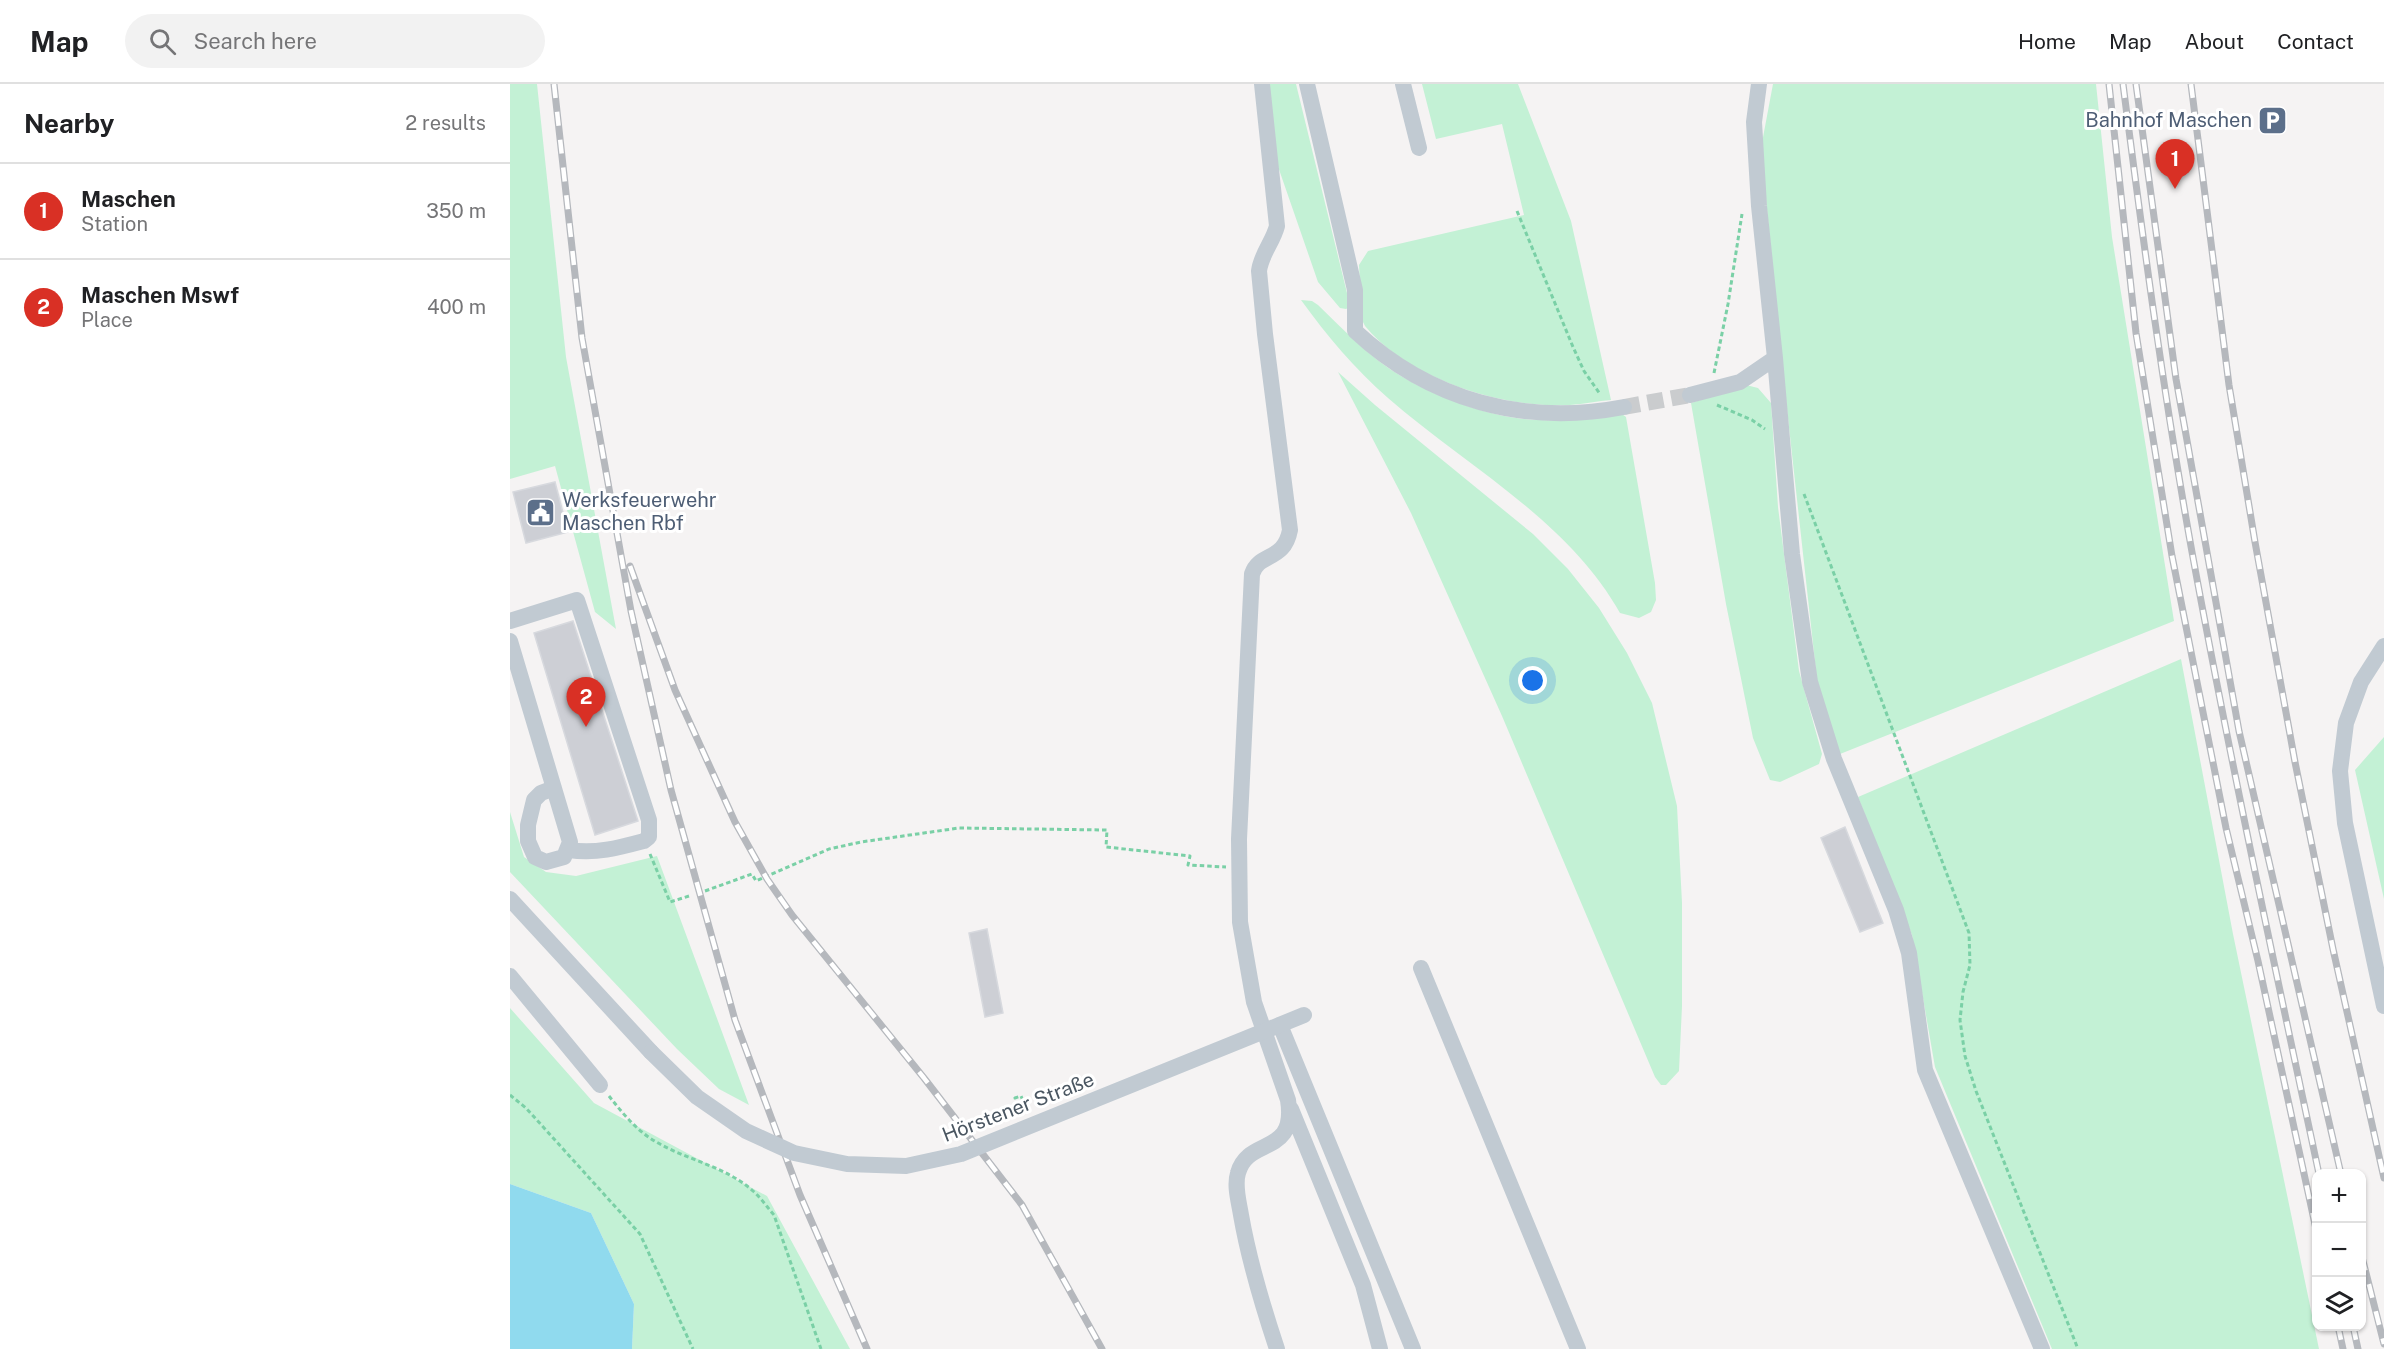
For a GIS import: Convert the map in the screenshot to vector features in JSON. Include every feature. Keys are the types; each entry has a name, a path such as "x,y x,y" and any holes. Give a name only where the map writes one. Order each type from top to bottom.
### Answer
{"street":[{"path":"1262,84 1277,226 1274,237 1260,263 1259,271 1290,530 1284,548 1256,566 1252,574 1238,868 1240,922 1250,982 1270,1054 1363,1285 1380,1349"},
{"path":"1307,84 1355,290 1357,318 1355,331 1407,371 1440,388 1482,403 1537,414 1594,413 1618,408"},
{"path":"1403,84 1419,148"},
{"path":"1759,84 1754,122 1754,147 1792,554 1810,682 1834,759 1896,910 1909,953 1925,1070 2042,1349"},
{"path":"1693,394 1740,382 1775,358"},
{"path":"510,621 577,600 649,820 649,837 644,841 610,850 586,853 569,850"},
{"path":"510,641 554,788 570,842 569,850 564,857 546,862 535,857 528,841 528,825 534,800 541,793 554,788"},
{"path":"2384,646 2361,682 2346,723 2340,771 2345,824 2384,1006"},
{"name":"Hörstener Straße","path":"510,898 651,1052 697,1097 746,1131 794,1153 847,1164 906,1166 961,1154 1304,1015"},
{"path":"1421,968 1578,1349"},
{"path":"510,976 600,1085"},
{"path":"1280,1025 1413,1349"},
{"path":"1277,1349 1248,1253 1237,1190 1238,1173 1245,1160 1283,1135 1288,1126 1288,1100"}],"path":[{"path":"1517,211 1584,371 1618,408"},
{"path":"1743,211 1714,373 1710,381 1693,394 1752,420 1770,433"},
{"path":"1785,470 1794,475 1800,484 1969,933 1970,965 1960,1020 1965,1056 1976,1090 2078,1349"},
{"path":"705,891 752,874 756,880 838,846 959,828 1107,830 1106,847 1176,853 1190,856 1188,865 1238,868"},
{"path":"644,841 670,902 689,896"},
{"path":"600,1085 628,1119 647,1136 681,1155 732,1176 762,1200 774,1215 821,1349"},
{"path":"510,1095 526,1108 639,1234 693,1349"},
{"path":"1018,1106 1015,1098 1021,1096 1024,1106"}],"green space":[{"path":"510,84 537,84 566,357 616,629 595,612 555,466 510,479"},
{"path":"1267,84 1296,84 1347,293 1348,308 1346,309 1340,308 1318,282 1274,155"},
{"path":"1422,84 1518,84 1571,221 1611,400 1570,405 1544,405 1487,396 1458,387 1406,361 1383,345 1365,326 1362,320 1359,265 1368,251 1524,215 1502,124 1436,139"},
{"path":"1773,84 2096,84 2112,237 2174,621 1840,754 1817,680 1784,382 1761,148"},
{"path":"1301,300 1312,301 1318,305 1378,361 1416,384 1450,400 1486,412 1522,419 1581,419 1622,414 1626,417 1655,583 1656,600 1651,612 1639,618 1620,613 1598,580 1545,522 1388,398 1342,352"},
{"path":"1338,372 1533,534 1568,569 1599,608 1627,653 1652,703 1677,806 1682,903 1682,1006 1679,1071 1666,1085 1661,1085 1655,1077 1502,716 1411,513"},
{"path":"1746,385 1758,388 1771,403 1778,507 1799,671 1822,754 1819,764 1780,782 1770,780 1753,738 1726,604 1691,403"},
{"path":"2181,659 2233,934 2312,1315 2312,1331 2315,1331 2319,1349 2052,1349 1935,1067 1912,935 1858,797"},
{"path":"2384,737 2384,899 2355,770"},
{"path":"510,812 524,857 546,872 576,876 657,856 749,1105 719,1089 677,1049 510,872"},
{"path":"510,1008 594,1103 767,1196 850,1349 632,1349 634,1304 591,1213 510,1184"}],"water":[{"path":"510,1184 591,1213 634,1304 632,1349 510,1349"}],"building":[{"name":"Werksfeuerwehr Maschen Rbf","path":"555,482 568,532 526,543 513,492"},
{"path":"573,621 638,821 595,835 534,633"},
{"path":"1845,827 1883,923 1860,932 1821,838"},
{"path":"987,929 1003,1013 985,1017 969,933"}],"tunnel":[{"path":"1624,407 1690,395"}],"railway":[{"path":"554,84 582,338 631,611 671,790 735,1020 800,1195 867,1349"},
{"path":"2109,84 2136,333 2172,556 2226,828 2258,961 2315,1223"},
{"path":"2123,84 2154,318 2192,552 2237,786 2318,1169"},
{"path":"2136,84 2176,379 2239,731 2340,1169"},
{"path":"2191,84 2229,385 2255,542 2295,762 2333,949 2384,1178"},
{"path":"630,566 675,690 735,822 767,879 792,915 924,1078 1022,1205 1102,1349"},
{"path":"2366,1273 2384,1344"},
{"path":"2339,1331 2343,1349"},
{"path":"2354,1331 2358,1349"}],"place":[{"name":"Bahnhof Maschen","path":"2273,120"},
{"name":"Maschen","path":"2175,189"},
{"name":"Werksfeuerwehr Maschen Rbf","path":"541,512"},
{"name":"Maschen Mswf","path":"586,727"}]}
